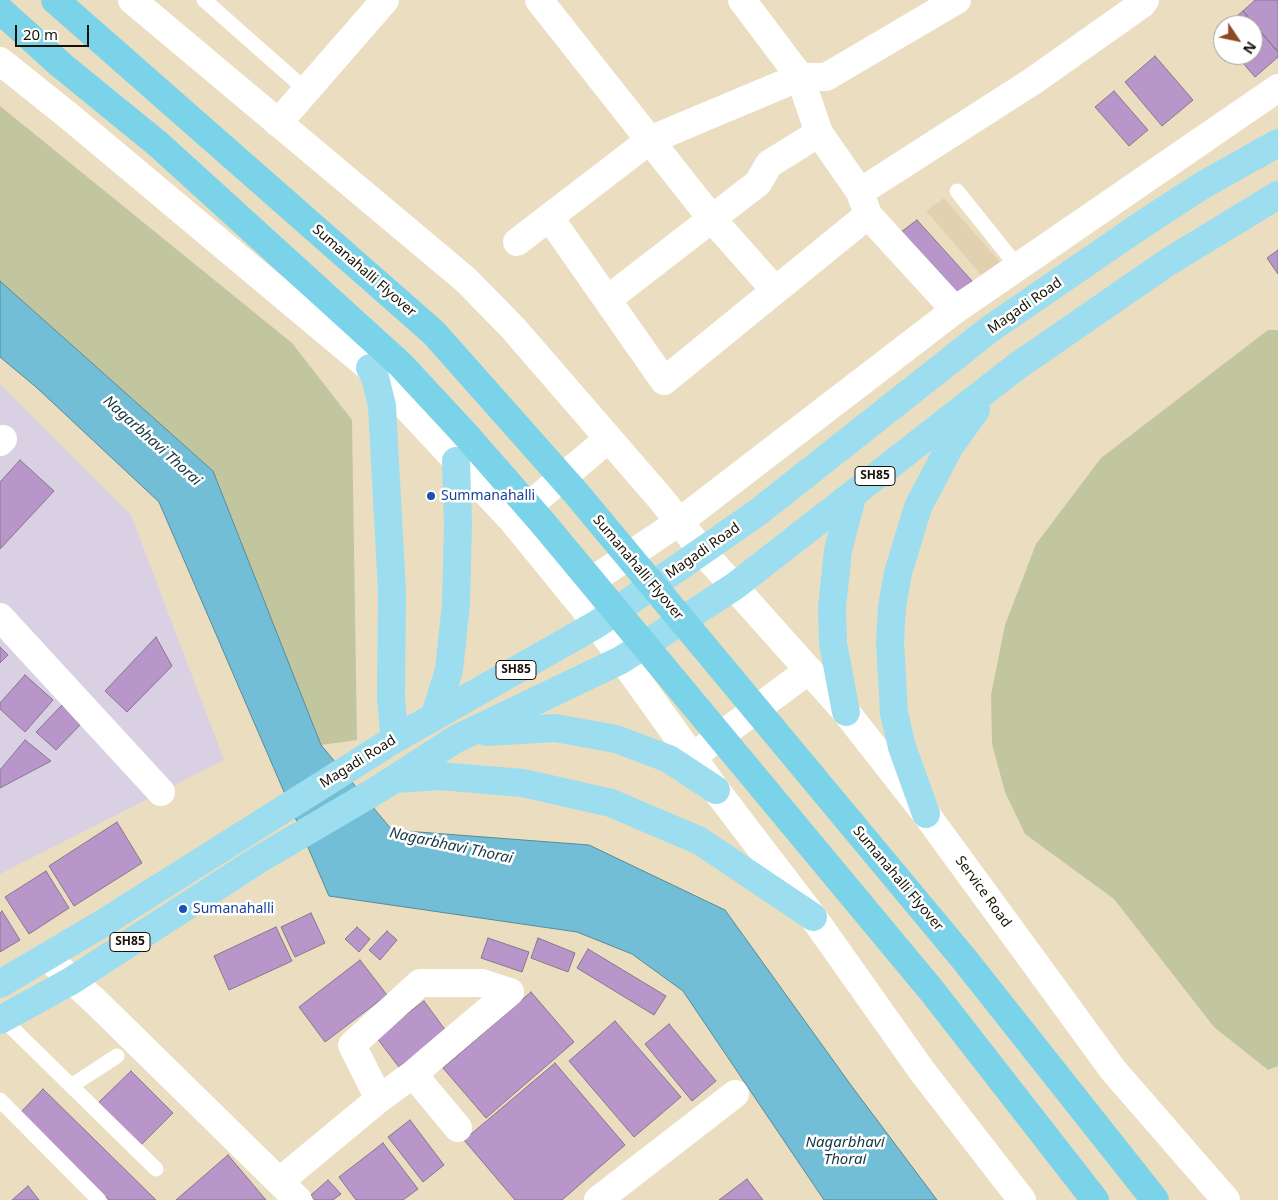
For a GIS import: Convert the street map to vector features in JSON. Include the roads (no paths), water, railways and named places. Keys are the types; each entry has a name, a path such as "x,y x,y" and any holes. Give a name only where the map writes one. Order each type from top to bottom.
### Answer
{"highway":[{"name":"Sumanahalli Flyover","path":"55,0 434,333 576,493 964,959 1155,1200"},
{"path":"0,10 62,65 158,144 401,364 542,522 932,990 1095,1200"}],"main road":[{"name":"Magadi Road","path":"0,984 47,957 394,739 596,624 757,513 990,330 1150,219 1203,185 1278,143"},
{"name":"SH85","path":"1,1020 71,981 258,860 385,785 456,739 621,660 735,586 1016,367 1168,262 1278,195"},
{"path":"926,814 902,747 894,713 890,642 898,573 918,507 941,461 970,418 1016,367"},
{"path":"370,368 375,377 382,406 392,592 391,699 394,739"},
{"path":"435,715 449,670 456,603 458,524 456,461"},
{"path":"846,712 833,643 832,608 838,550 853,494"},
{"path":"456,739 489,731 522,728 555,728 588,732 616,738 652,751 693,773 716,790"},
{"path":"385,785 439,776 523,783 610,803 700,841 813,917"}],"street":[{"name":"Service Road","path":"132,0 466,280 513,328 703,552 846,712 926,814 1113,1070 1226,1200"},
{"path":"278,123 385,0"},
{"path":"539,0 712,219 774,289"},
{"path":"742,0 800,77 819,132 864,203 955,310"},
{"path":"517,242 650,140 800,77 826,77 957,0"},
{"path":"550,218 664,381 774,289 864,203 1145,0"},
{"path":"0,61 70,117 370,368 512,520 596,624 716,790 813,917 922,1071 1022,1200"},
{"path":"572,594 679,522 955,310 1278,88"},
{"path":"608,299 758,183 769,164 819,132"},
{"path":"512,520 608,440"},
{"path":"0,617 161,792"},
{"path":"692,757 809,670"},
{"path":"47,957 71,981 98,1002 288,1191 379,1099 414,1074 510,992 482,983 420,984 352,1045 379,1099"},
{"path":"414,1074 458,1128"},
{"path":"598,1200 735,1094"}],"lane":[{"path":"204,0 306,90"},
{"path":"957,191 1017,266"},
{"path":"1,1020 156,1169"},
{"path":"71,1086 117,1056"},
{"path":"0,1100 99,1200"}],"water":[{"name":"Nagarbhavi Thorai","path":"0,281 213,471 321,745 392,830 589,845 725,910 853,1088 937,1200 824,1200 683,991 632,954 577,932 329,896 159,502 36,387 0,357"}],"place":[{"name":"Summanahalli","path":"431,496"},
{"name":"Sumanahalli","path":"183,909"}]}
